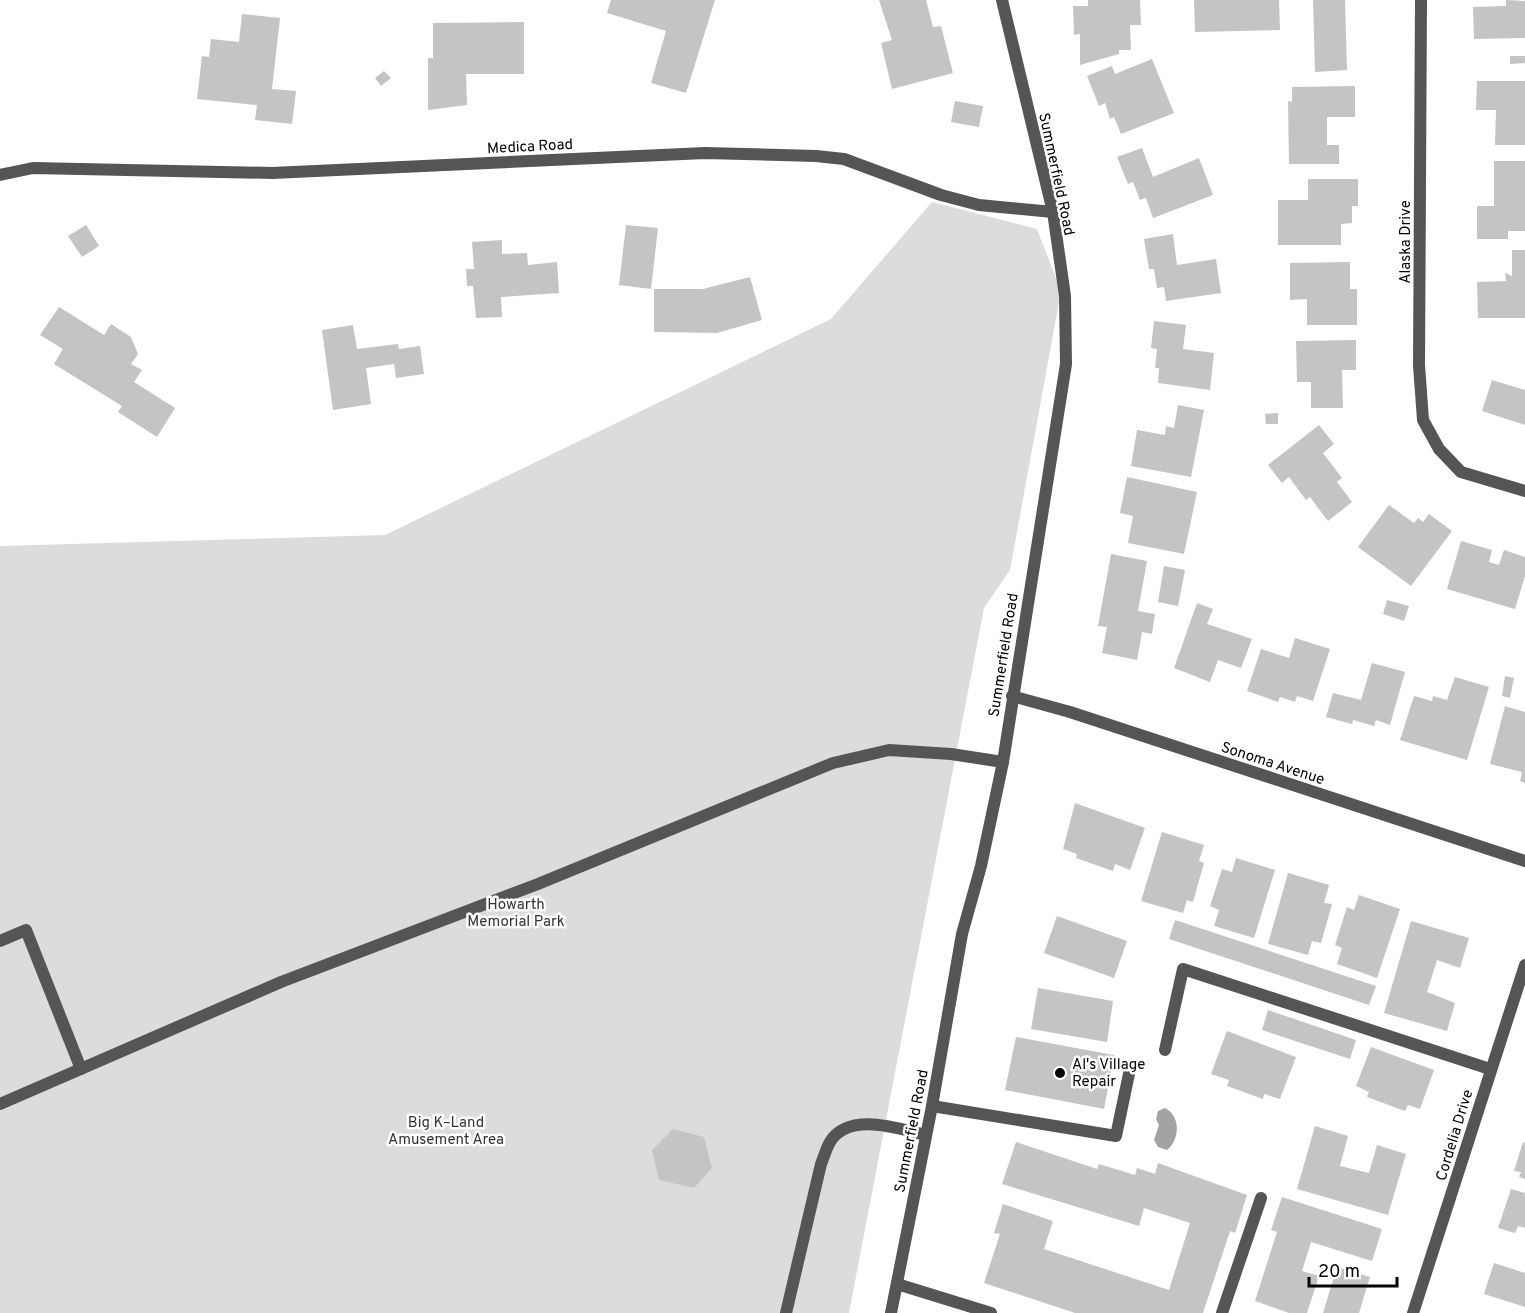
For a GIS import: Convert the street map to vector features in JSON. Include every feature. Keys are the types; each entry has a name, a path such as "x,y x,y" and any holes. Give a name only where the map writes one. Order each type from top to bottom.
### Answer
{"street":[{"name":"Summerfield Road","path":"891,1313 932,1106 962,934 981,866 1003,762 1066,364 1065,296 1053,212 1002,0"},
{"name":"Alaska Drive","path":"1421,0 1419,365 1423,420 1439,448 1461,472 1525,491"},
{"name":"Medica Road","path":"0,175 33,168 272,173 705,153 816,156 844,159 941,195 979,205 1053,212"},
{"name":"Sonoma Avenue","path":"1012,696 1081,716 1525,861"},
{"path":"0,1104 281,982 538,884 834,763 889,750 951,754 1003,762"},
{"path":"0,941 26,930 81,1069"},
{"name":"Cordelia Drive","path":"1413,1313 1525,965"},
{"path":"1165,1050 1183,969 1490,1069"},
{"path":"932,1106 1116,1136 1130,1069"},
{"path":"786,1313 821,1164 831,1140 846,1128 861,1125 926,1135"},
{"path":"1222,1313 1261,1198"},
{"path":"897,1284 991,1313"}],"green space":[{"name":"Howarth Memorial Park","path":"932,202 1037,229 1061,291 1010,570 984,608 849,1313 0,1313 0,546 385,535 831,319"}],"shaded area":[{"path":"1165,1108 1174,1117 1177,1128 1174,1140 1167,1150 1158,1147 1154,1140 1159,1125 1156,1119 1158,1111"}],"building":[{"path":"611,0 715,0 686,93 651,83 666,31 607,13"},
{"path":"879,0 926,0 933,27 941,26 953,73 892,89 881,43 892,40"},
{"path":"1088,0 1140,0 1141,25 1130,25 1131,50 1119,50 1119,54 1080,65 1080,34 1074,35 1073,6 1088,6"},
{"path":"1194,0 1279,0 1280,30 1195,32"},
{"path":"1313,0 1345,0 1347,70 1315,72"},
{"path":"1506,0 1525,1 1525,38 1474,39 1473,7 1506,6"},
{"path":"242,14 280,18 272,89 296,91 292,124 255,120 257,105 197,99 202,56 209,57 211,39 239,42"},
{"path":"524,22 524,74 466,74 467,105 428,110 428,58 433,58 433,23"},
{"path":"1510,56 1525,56 1525,63 1510,64"},
{"path":"1152,59 1174,113 1121,134 1114,117 1110,119 1105,103 1099,106 1087,76 1112,66 1115,74"},
{"path":"384,71 391,78 381,86 375,78"},
{"path":"1477,81 1525,81 1525,145 1495,145 1496,110 1476,110"},
{"path":"1355,86 1355,117 1327,117 1327,145 1339,145 1339,164 1289,164 1288,101 1292,102 1292,87"},
{"path":"955,101 983,106 979,127 951,122"},
{"path":"1142,148 1153,177 1199,158 1213,195 1153,218 1146,198 1140,200 1133,182 1128,184 1117,157"},
{"path":"1494,161 1525,161 1525,231 1508,231 1508,239 1477,239 1477,206 1494,206"},
{"path":"1308,179 1358,179 1358,206 1352,206 1352,223 1341,224 1341,245 1278,245 1278,200 1308,200"},
{"path":"86,225 99,246 82,257 68,236"},
{"path":"626,225 658,228 651,289 619,285"},
{"path":"1173,234 1177,265 1216,259 1221,293 1166,301 1164,287 1157,288 1154,269 1149,269 1144,239"},
{"path":"502,240 502,254 527,253 528,265 557,262 559,293 501,297 502,317 476,318 473,286 467,286 466,269 474,269 472,242"},
{"path":"1512,250 1525,250 1525,318 1478,318 1477,282 1506,281 1505,273 1512,276"},
{"path":"1350,262 1350,289 1357,289 1357,325 1307,325 1307,299 1290,300 1290,263"},
{"path":"750,277 762,320 717,333 654,332 654,289 703,289"},
{"path":"59,307 104,335 111,324 131,337 138,354 131,364 142,370 134,382 175,408 157,437 118,412 122,406 54,364 63,349 40,335"},
{"path":"1154,321 1186,325 1183,349 1214,353 1210,390 1158,383 1159,368 1155,368 1157,349 1151,348"},
{"path":"353,325 357,349 398,344 399,349 420,346 424,374 396,378 394,364 366,368 371,404 333,410 322,330"},
{"path":"1356,340 1356,370 1342,370 1343,408 1311,408 1311,382 1297,382 1296,341"},
{"path":"1492,380 1525,390 1525,425 1482,411"},
{"path":"1178,405 1204,410 1191,477 1131,466 1137,430 1165,435 1166,426 1174,428"},
{"path":"1278,413 1278,424 1266,424 1265,414"},
{"path":"1319,425 1334,444 1323,453 1342,478 1337,482 1352,502 1328,521 1310,497 1306,500 1289,477 1282,483 1268,465"},
{"path":"1127,477 1197,492 1184,554 1128,543 1133,516 1120,513"},
{"path":"1389,505 1414,523 1418,518 1423,522 1429,514 1452,531 1411,586 1358,547"},
{"path":"1461,541 1492,550 1489,562 1499,565 1504,550 1525,557 1525,576 1515,609 1447,589"},
{"path":"1111,554 1147,561 1138,611 1155,614 1152,634 1142,632 1137,660 1102,653 1107,627 1098,626"},
{"path":"1164,566 1185,570 1178,606 1158,602"},
{"path":"1387,600 1409,606 1404,621 1383,614"},
{"path":"1197,603 1213,609 1207,624 1252,639 1241,668 1218,660 1210,682 1174,668"},
{"path":"1295,638 1330,649 1313,701 1297,696 1295,702 1280,697 1278,702 1247,691 1261,649 1289,658"},
{"path":"1372,663 1405,672 1390,725 1376,720 1374,726 1353,720 1352,724 1326,717 1333,693 1361,700"},
{"path":"1505,676 1514,678 1510,698 1502,696"},
{"path":"1455,677 1489,687 1467,760 1400,740 1414,696 1432,701 1433,696 1447,700"},
{"path":"1505,706 1525,712 1525,783 1520,781 1522,772 1490,764"},
{"path":"1075,803 1145,828 1130,870 1115,864 1113,871 1076,858 1077,854 1063,849"},
{"path":"1162,832 1204,845 1199,861 1204,863 1193,902 1187,900 1183,913 1141,901"},
{"path":"1236,858 1275,870 1254,938 1214,926 1219,910 1210,906 1222,869 1232,872"},
{"path":"1288,873 1329,885 1324,903 1332,904 1321,943 1312,941 1308,955 1268,944"},
{"path":"1359,895 1400,909 1377,978 1337,964 1342,948 1335,945 1347,907 1354,910"},
{"path":"1057,916 1127,941 1114,978 1044,953"},
{"path":"1175,920 1376,986 1369,1005 1169,939"},
{"path":"1411,921 1469,938 1460,968 1437,960 1427,992 1455,1003 1447,1031 1384,1013"},
{"path":"1038,988 1113,1001 1107,1042 1031,1029"},
{"path":"1268,1010 1356,1040 1350,1059 1262,1030"},
{"path":"1227,1031 1296,1057 1280,1099 1264,1094 1263,1099 1227,1086 1229,1080 1211,1074"},
{"name":"Al's Village Repair","path":"1016,1037 1114,1055 1104,1109 1005,1090"},
{"path":"1371,1047 1434,1070 1420,1109 1408,1105 1405,1111 1367,1097 1369,1092 1356,1086"},
{"path":"1315,1126 1348,1136 1340,1166 1369,1173 1377,1145 1406,1154 1388,1215 1297,1189"},
{"path":"673,1129 704,1137 712,1168 694,1188 659,1180 652,1150"},
{"path":"1016,1142 1097,1169 1099,1164 1135,1175 1137,1168 1155,1174 1158,1163 1247,1195 1235,1233 1230,1231 1203,1313 1075,1313 984,1283 1000,1234 994,1233 1003,1204 1053,1221 1044,1249 1169,1290 1190,1223 1144,1208 1139,1226 1002,1184"},
{"path":"1523,1142 1525,1143 1525,1179 1519,1177 1521,1172 1514,1171"},
{"path":"1511,1189 1525,1193 1525,1228 1518,1226 1515,1233 1498,1228"},
{"path":"1282,1197 1382,1229 1372,1261 1311,1242 1302,1271 1319,1276 1307,1313 1289,1313 1255,1301 1277,1232 1271,1230"},
{"path":"1494,1263 1525,1273 1525,1307 1484,1294"},
{"path":"1337,1267 1370,1277 1359,1313 1323,1313"}],"place":[{"name":"Al's Village Repair","path":"1060,1073"}],"park label":[{"name":"Big K–Land Amusement Area","path":"446,1130"}]}
